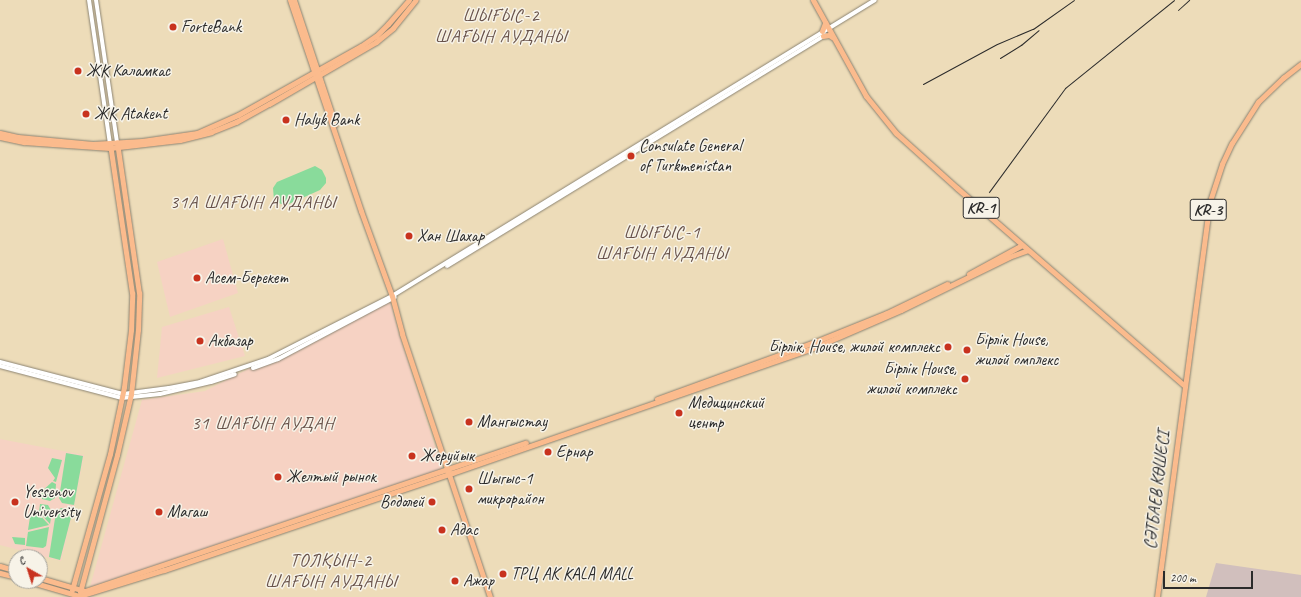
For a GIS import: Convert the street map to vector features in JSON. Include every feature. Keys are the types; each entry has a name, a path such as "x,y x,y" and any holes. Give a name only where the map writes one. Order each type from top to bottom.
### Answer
{"main road":[{"path":"290,0 394,296 490,597"},
{"path":"294,0 316,73"},
{"path":"0,137 24,142 110,146 180,140 215,130 269,104 376,36 409,0"},
{"path":"316,73 376,42 393,28 416,0"},
{"name":"KR-1","path":"812,0 866,96 896,133 1185,386"},
{"path":"822,34 827,28"},
{"path":"822,34 829,35 832,38"},
{"name":"KR-3","path":"1185,386 1210,201 1215,185 1232,143 1258,102 1282,78 1301,64"},
{"path":"0,133 36,140 110,146"},
{"path":"78,596 117,454 130,396 138,330 139,293 118,145"},
{"path":"71,596 110,454 122,396 131,330 132,293 110,146"},
{"path":"687,391 887,313 968,274 1022,244"},
{"path":"48,588 71,596 78,596 687,391 839,338 908,307 1009,257 1028,250"},
{"path":"131,330 138,330"},
{"name":"СӘТБАЕВ КӨШЕСІ","path":"1157,597 1185,386"},
{"path":"449,471 493,597"},
{"path":"48,580 85,591 291,525"}],"street":[{"path":"89,0 110,146"},
{"path":"96,0 118,145"},
{"path":"0,366 122,396 130,396 160,394 211,382 278,359 394,296 822,34 827,28 875,0"},
{"path":"0,362 122,396"}],"shaded area":[{"name":"Асем-Берекет","path":"223,239 238,293 170,317 157,262"},
{"name":"31 ШАҒЫН АУДАН","path":"389,297 398,331 443,471 90,587 142,400 205,391"},
{"name":"Акбазар","path":"229,307 245,356 157,378 162,327"},
{"path":"0,439 84,455 74,507 61,561 48,558 48,549 15,549 0,545"},
{"path":"1216,563 1301,575 1301,597 1206,597"}],"green space":[{"path":"315,166 322,170 326,178 326,183 320,190 289,204 281,204 274,200 273,188 277,182"},
{"path":"66,453 83,456 74,505 62,503 59,498"},
{"path":"52,458 62,460 56,482 53,481 55,478 48,468"},
{"path":"52,482 56,484 55,498 50,501 42,499 41,492"},
{"path":"40,504 48,505 52,512 50,524 39,512"},
{"path":"61,508 73,510 60,560 49,557 56,512"},
{"path":"38,513 49,525 28,530 30,517"},
{"path":"49,527 46,546 43,548 26,546 28,532"},
{"path":"12,537 25,538 25,545 15,544"}],"railway":[{"path":"923,84 997,44 1033,29 1074,0"},
{"path":"989,192 1065,88 1174,0"},
{"path":"1178,10 1189,0"},
{"path":"1000,58 1021,45 1039,30"}],"place":[{"name":"ForteBank","path":"173,27"},
{"name":"ЖК Каламкас","path":"78,71"},
{"name":"ЖК Atakent","path":"86,114"},
{"name":"Halyk Bank","path":"286,120"},
{"name":"Consulate General of Turkmenistan","path":"631,156"},
{"name":"Хан Шахар","path":"409,236"},
{"name":"Асем-Берекет","path":"197,278"},
{"name":"Акбазар","path":"200,341"},
{"name":"Бірлік, House, жилой комплекс","path":"948,347"},
{"name":"Бірлік House, жилой омплекс","path":"967,350"},
{"name":"Бірлік House, жилой комплекс","path":"965,379"},
{"name":"Медицинский центр","path":"679,413"},
{"name":"Мангыстау","path":"469,422"},
{"name":"Ернар","path":"548,452"},
{"name":"Жеруйык","path":"412,456"},
{"name":"Желтый рынок","path":"278,477"},
{"name":"Шыгыс-1 микрорайон","path":"469,489"},
{"name":"Yessenov University","path":"15,502"},
{"name":"Водолей","path":"432,502"},
{"name":"Магаш","path":"159,512"},
{"name":"Адас","path":"442,530"},
{"name":"ТРЦ AK KALA MALL","path":"503,574"},
{"name":"Ажар","path":"455,581"}],"district":[{"name":"ШЫҒЫС-2 ШАҒЫН АУДАНЫ","path":"501,26"},
{"name":"31А ШАҒЫН АУДАНЫ","path":"253,202"},
{"name":"ШЫҒЫС-1 ШАҒЫН АУДАНЫ","path":"662,243"},
{"name":"31 ШАҒЫН АУДАН","path":"263,423"},
{"name":"ТОЛҚЫН-2 ШАҒЫН АУДАНЫ","path":"331,571"}]}
